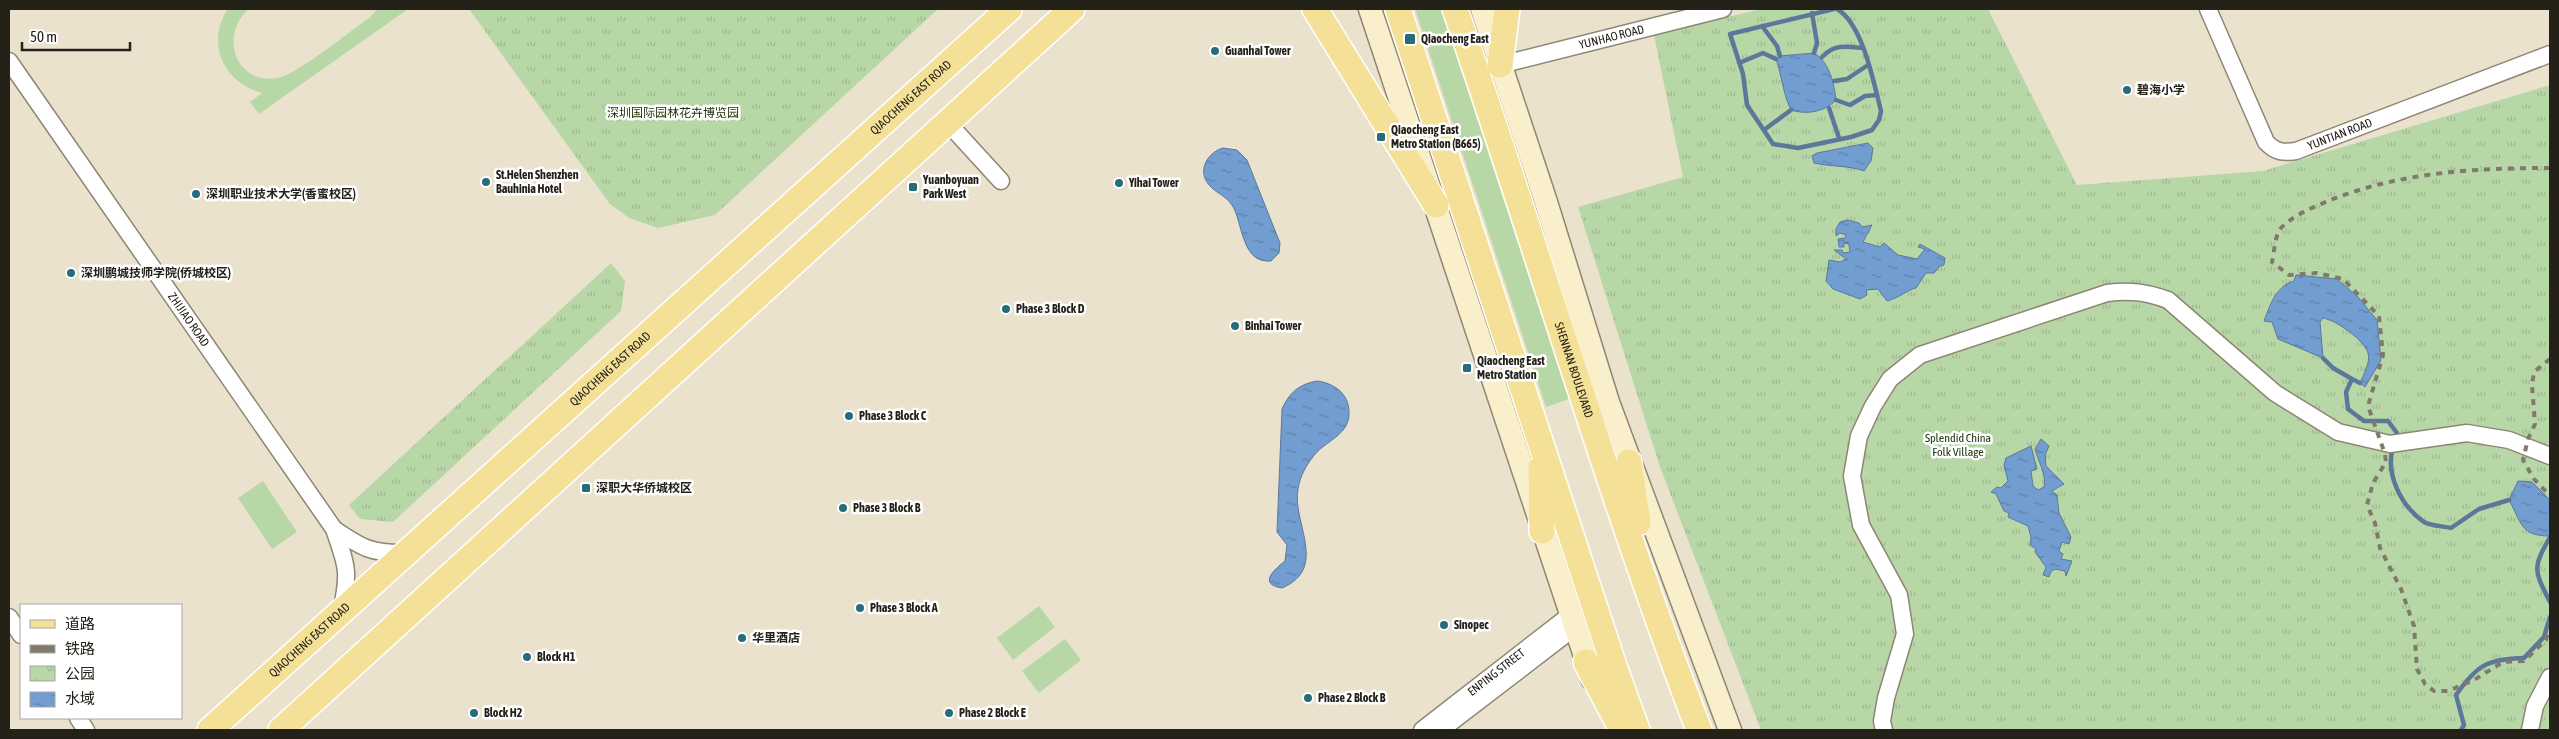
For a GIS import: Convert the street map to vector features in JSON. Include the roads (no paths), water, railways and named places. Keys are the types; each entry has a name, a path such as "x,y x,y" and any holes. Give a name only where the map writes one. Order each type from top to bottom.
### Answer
{"main road":[{"name":"QIAOCHENG EAST ROAD","path":"210,730 1009,9"},
{"path":"281,730 1072,9"},
{"path":"1315,9 1436,205"},
{"path":"1370,9 1542,531 1610,730"},
{"path":"1398,9 1540,443 1637,730"},
{"name":"SHENNAN BOULEVARD","path":"1455,9 1646,583 1699,730"},
{"path":"1482,9 1546,202 1608,402 1730,730"},
{"path":"1500,65 1507,9"},
{"path":"1540,443 1542,531"},
{"path":"1630,462 1646,583"},
{"path":"1586,662 1622,730"}],"street":[{"name":"YUNHAO ROAD","path":"1500,65 1723,9"},
{"name":"YUNTIAN ROAD","path":"2208,9 2266,142 2280,152 2296,151 2550,54"},
{"name":"ZHIJIAO ROAD","path":"9,61 334,528 346,562 348,583 340,613"},
{"path":"948,122 1001,181"},
{"path":"1884,730 1882,721 1886,698 1905,634 1902,609 1898,595 1861,526 1852,476 1859,436 1873,406 1890,379 1920,355 2107,293 2129,290 2147,292 2168,300 2257,378 2338,432 2395,444 2467,433 2509,440 2550,456"},
{"name":"ZHIJIAO ROAD","path":"334,528 360,546 382,554 407,553"},
{"path":"9,617 20,634"},
{"name":"ENPING STREET","path":"1422,730 1572,621"},
{"name":"ENPING STREET","path":"1441,730 1572,621"},
{"path":"2530,730 2535,706 2550,677"},
{"path":"79,719 86,730"}],"water":[{"path":"1814,53 1827,67 1836,100 1821,110 1803,112 1791,110 1776,59 1780,56"},
{"path":"1868,143 1873,148 1871,161 1864,171 1814,163 1812,156 1817,153"},
{"path":"1223,148 1237,150 1247,160 1280,243 1279,253 1271,261 1261,260 1248,249 1232,205 1211,187 1204,176 1205,164 1208,159 1212,154"},
{"path":"1847,220 1859,223 1862,227 1872,225 1863,242 1880,247 1884,243 1898,255 1917,259 1925,249 1918,247 1920,244 1945,258 1944,265 1940,266 1934,273 1926,273 1916,288 1887,301 1878,289 1866,290 1867,295 1860,299 1833,289 1826,281 1829,260 1840,262 1846,259 1834,250 1842,250 1843,253 1850,252 1849,244 1844,243 1844,247 1839,247 1838,239 1845,238 1846,235 1840,233 1836,236 1836,229 1840,222"},
{"path":"2296,275 2337,279 2358,297 2377,320 2381,360 2365,387 2360,383 2368,364 2368,353 2361,342 2342,327 2323,318 2320,322 2323,358 2278,339 2272,322 2264,321 2274,297 2288,283 2294,281"},
{"path":"1317,381 1329,384 1343,394 1348,405 1348,419 1343,430 1317,452 1305,469 1301,479 1298,489 1298,502 1306,557 1303,569 1296,579 1282,588 1275,586 1269,580 1273,572 1285,561 1287,545 1277,532 1282,409 1295,390 1305,384"},
{"path":"2041,439 2049,446 2045,455 2046,466 2064,484 2052,491 2057,495 2059,513 2071,537 2069,544 2062,542 2059,551 2063,554 2061,559 2072,561 2066,576 2065,571 2056,569 2051,571 2049,577 2043,575 2046,567 2035,552 2036,549 2030,545 2031,537 2028,526 2008,517 2009,513 2004,511 1996,494 1991,492 1997,487 2001,488 2008,481 2004,465 2006,458 2031,446 2037,469 2031,471 2033,486 2038,490 2044,487 2043,473 2035,449"},
{"path":"2518,481 2532,482 2550,500 2550,536 2533,534 2523,527 2509,500"}],"waterway":[{"path":"1834,9 1730,34 1743,74 1747,105 1773,144 1798,148 1851,137 1872,130 1879,120 1881,111 1861,41 1854,27 1837,9"},
{"path":"1812,13 1817,43 1814,53"},
{"path":"1762,26 1777,46 1780,56"},
{"path":"1822,57 1836,48 1863,48"},
{"path":"1739,63 1763,53 1776,59"},
{"path":"1834,81 1847,79 1868,65"},
{"path":"1836,100 1850,105 1865,96 1877,95"},
{"path":"1829,108 1839,138"},
{"path":"1764,130 1791,110"},
{"path":"2323,358 2333,368 2352,379"},
{"path":"2360,383 2352,379 2346,392 2348,409 2364,421 2388,421 2397,433 2395,439"},
{"path":"2393,447 2391,468 2397,489 2408,507 2424,522 2451,528 2479,509 2509,500"},
{"path":"2550,537 2540,556 2537,570 2550,602"},
{"path":"2461,730 2464,725 2456,695 2463,685 2477,670 2492,662 2524,658 2544,637 2550,617"}],"railway":[{"path":"2550,168 2440,173 2413,177 2359,190 2312,208 2286,224 2280,229 2277,236 2272,262 2289,275 2317,273 2343,279 2379,316 2383,355 2368,406 2386,462 2373,483 2367,505 2375,523 2380,548 2401,589 2414,626 2417,669 2425,684 2434,691 2448,691 2474,680 2503,662 2524,661 2546,640 2550,627"},
{"path":"2550,359 2534,372 2532,385 2535,424 2528,439 2523,460 2534,479 2550,496"}],"place":[{"name":"Qiaocheng East","path":"1410,39"},
{"name":"Guanhai Tower","path":"1215,51"},
{"name":"碧海小学","path":"2127,90"},
{"name":"Qiaocheng East Metro Station (B665)","path":"1381,137"},
{"name":"St.Helen Shenzhen Bauhinia Hotel","path":"486,182"},
{"name":"Yihai Tower","path":"1119,183"},
{"name":"Yuanboyuan Park West","path":"913,187"},
{"name":"深圳职业技术大学(香蜜校区)","path":"196,194"},
{"name":"深圳鹏城技师学院(侨城校区)","path":"71,273"},
{"name":"Phase 3 Block D","path":"1006,309"},
{"name":"Binhai Tower","path":"1235,326"},
{"name":"Qiaocheng East Metro Station","path":"1467,368"},
{"name":"Phase 3 Block C","path":"849,416"},
{"name":"深职大华侨城校区","path":"586,488"},
{"name":"Phase 3 Block B","path":"843,508"},
{"name":"Phase 3 Block A","path":"860,608"},
{"name":"Sinopec","path":"1444,625"},
{"name":"华里酒店","path":"742,638"},
{"name":"Block H1","path":"527,657"},
{"name":"Phase 2 Block B","path":"1308,698"},
{"name":"Block H2","path":"474,713"},
{"name":"Phase 2 Block E","path":"949,713"}],"park label":[{"name":"深圳国际园林花卉博览园","path":"673,113"},
{"name":"Splendid China Folk Village","path":"1958,445"}]}
